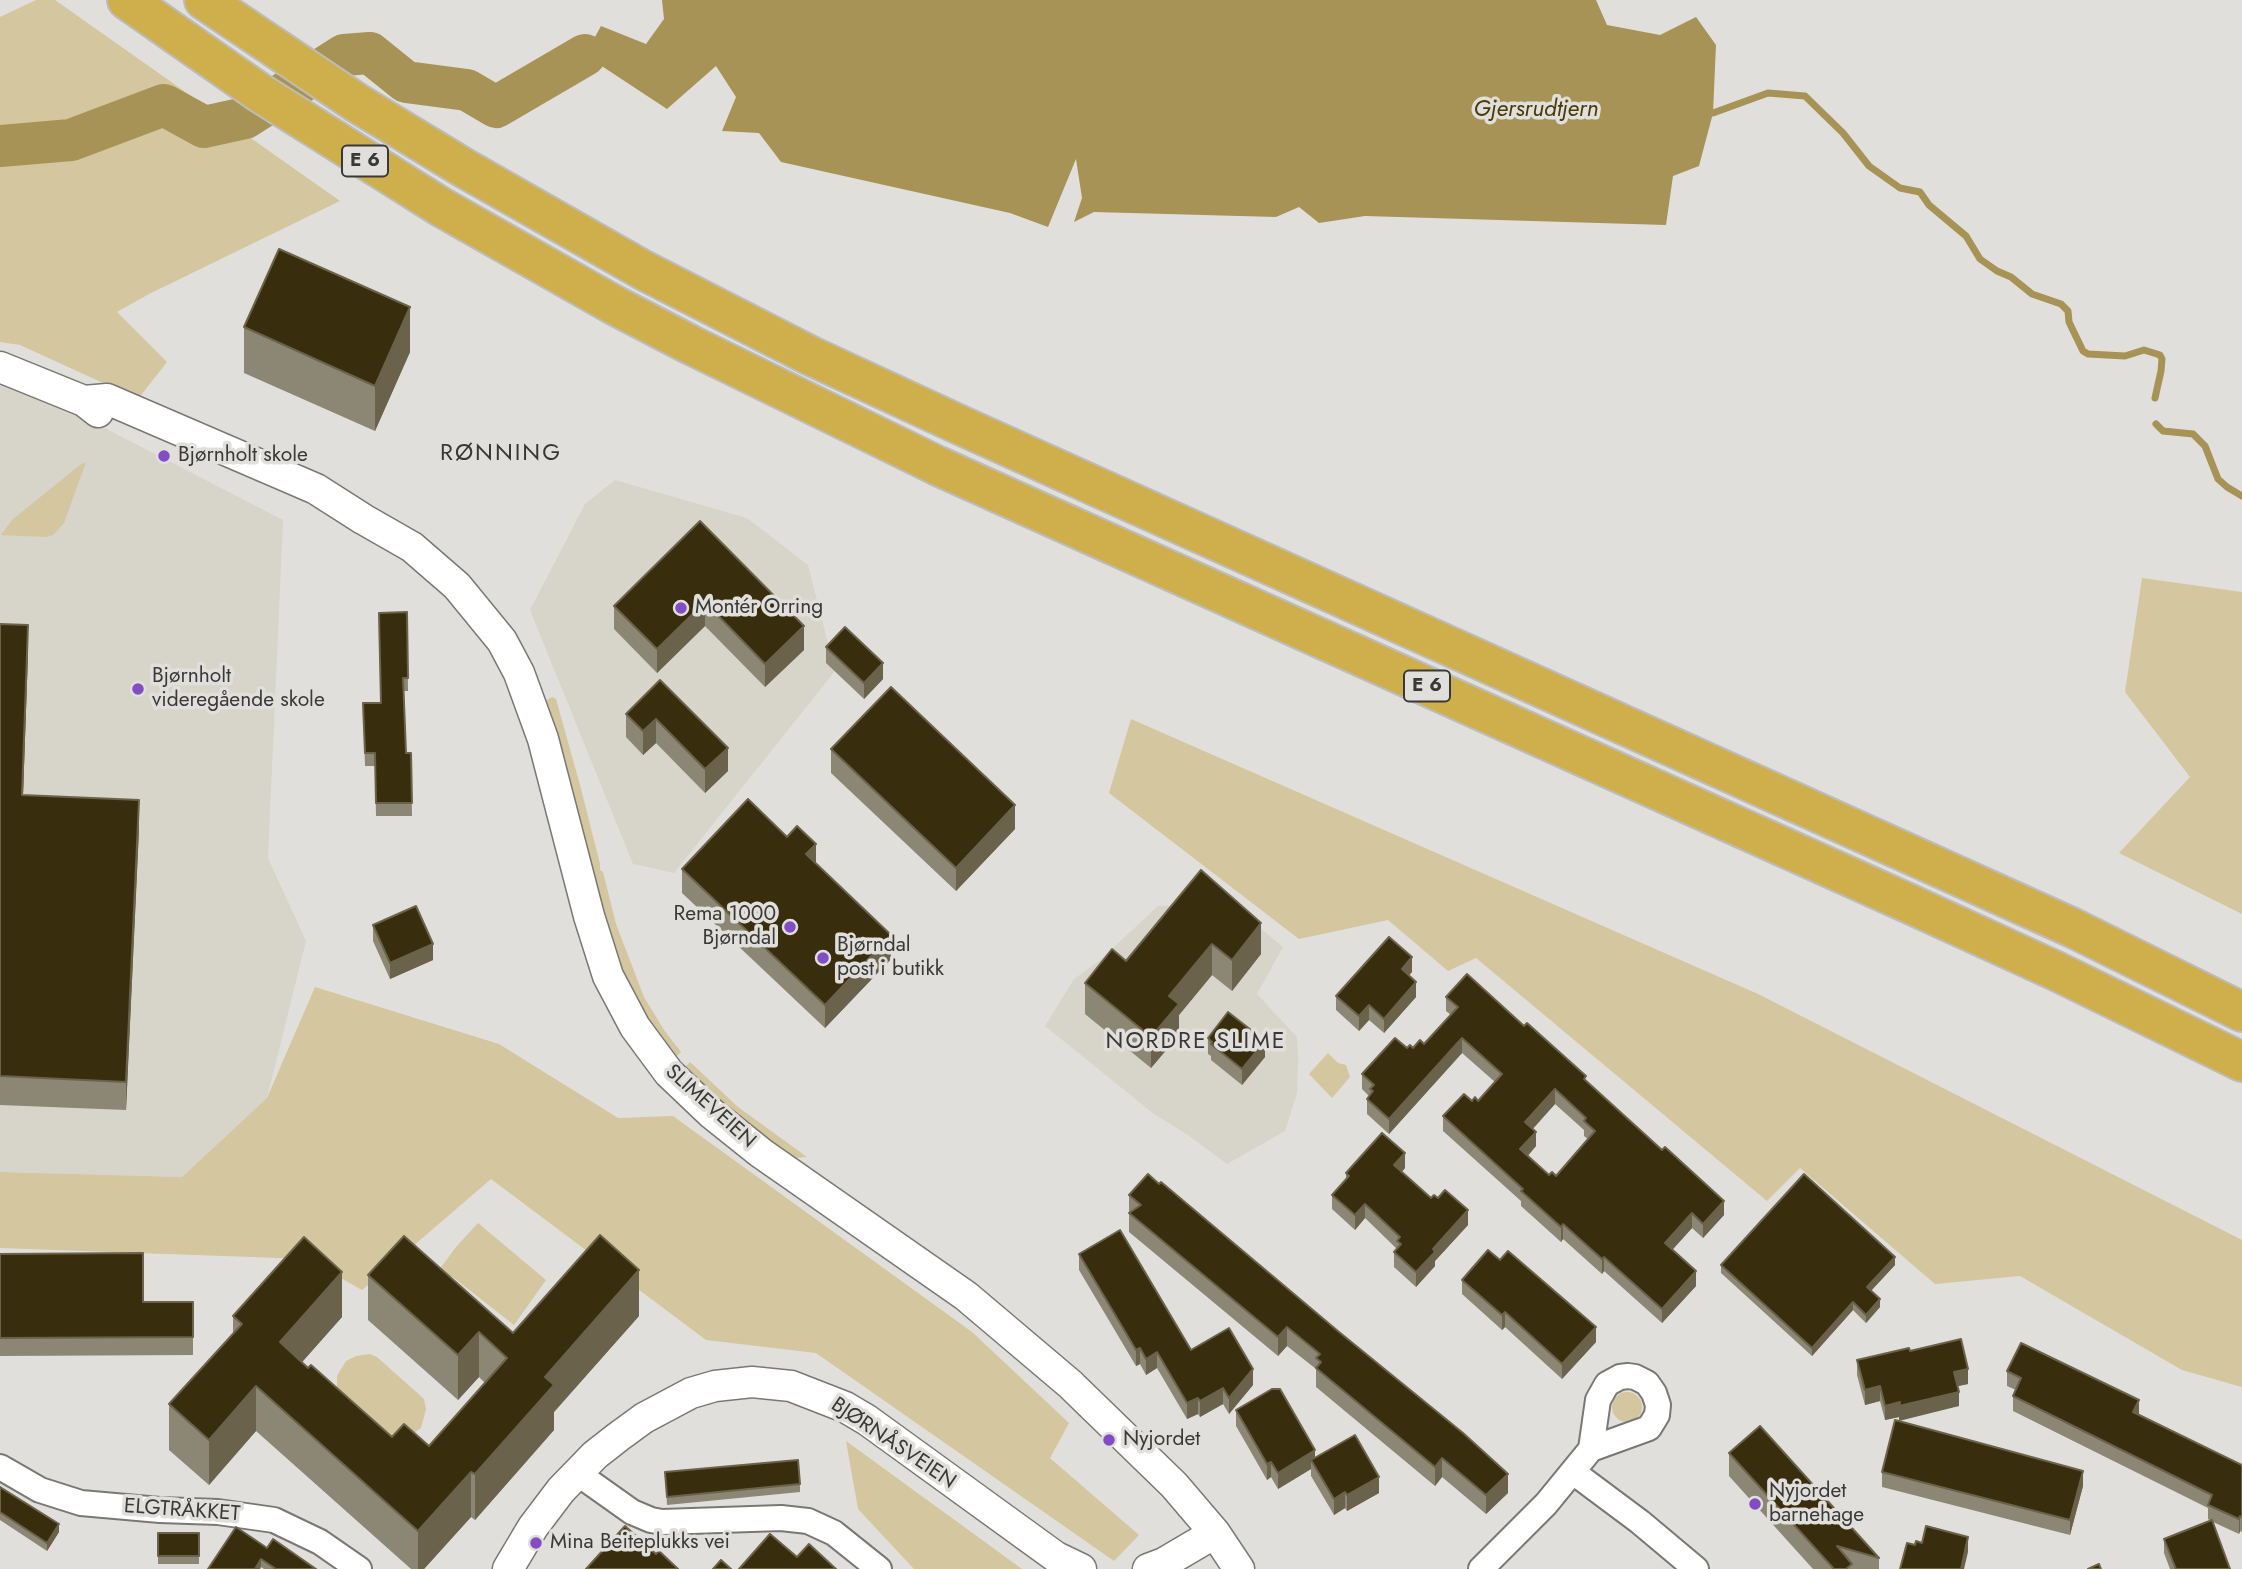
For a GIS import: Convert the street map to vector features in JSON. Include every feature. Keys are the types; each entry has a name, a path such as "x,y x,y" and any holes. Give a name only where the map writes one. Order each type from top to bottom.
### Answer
{"highway":[{"name":"E 6","path":"127,0 190,46 330,139 441,207 614,305 938,466 1923,910 2056,971 2242,1062"},
{"name":"E 6","path":"204,0 357,103 464,168 643,270 811,356 2073,928 2242,1012"}],"street":[{"name":"SLIMEVEIEN","path":"0,368 83,401 100,414 312,504 363,519 412,547 433,564 477,610 508,652 524,684 540,728 589,916 608,976 635,1027 669,1073 711,1113 761,1153 966,1296 1032,1351 1155,1464 1215,1533 1239,1569"},
{"name":"BJØRNÅSVEIEN","path":"508,1569 533,1527 561,1490 595,1455 644,1418 691,1393 752,1382 790,1386 825,1398 867,1420 1056,1557 1081,1569"},
{"path":"1484,1565 1546,1504 1591,1449"},
{"name":"ELGTRÅKKET","path":"0,1466 40,1490 81,1503 267,1518 312,1537 359,1569"},
{"path":"1573,1472 1640,1522 1696,1569"},
{"path":"577,1473 632,1512 651,1520 662,1522 781,1518 821,1525 848,1542 878,1569"},
{"path":"1148,1569 1164,1563 1215,1533"}],"shaded area":[{"path":"36,0 55,0 340,201 117,312 167,362 138,399 20,345 0,342 0,17"},
{"name":"Bjørnholt videregående skole","path":"0,374 283,520 268,858 306,941 267,1098 182,1177 0,1172"},
{"path":"86,462 64,523 53,535 1,535 12,520"},
{"path":"615,480 747,518 808,565 835,671 674,873 633,864 530,610 585,504"},
{"path":"2142,578 2242,592 2242,914 2119,853 2190,777 2125,692"},
{"path":"552,697 556,699 616,924 644,997 681,1052 674,1059 654,1032 624,977 608,934 545,701"},
{"path":"1131,719 1758,994 2242,1240 2242,1387 2182,1370 2020,1276 1935,1284 1800,1168 1767,1201 1476,958 1448,971 1388,920 1299,939 1109,793"},
{"path":"1212,888 1283,947 1257,994 1297,1037 1297,1093 1285,1131 1227,1164 1154,1114 1045,1026 1074,979 1099,961 1158,906 1191,905"},
{"path":"315,987 499,1044 618,1118 673,1116 972,1332 1069,1423 1050,1458 1139,1535 1114,1561 816,1353 706,1340 491,1179 362,1290 307,1259 0,1248 0,1172 182,1177 267,1098"},
{"path":"1328,1053 1338,1063 1346,1065 1350,1077 1332,1098 1309,1074"},
{"path":"690,1062 738,1107 807,1157 794,1158 737,1118 683,1069"},
{"path":"478,1223 546,1280 514,1325 454,1278 439,1270"},
{"path":"370,1354 377,1357 424,1399 426,1409 421,1428 408,1437 386,1439 337,1390 337,1376 346,1361"},
{"path":"1627,1392 1638,1396 1642,1407 1638,1418 1627,1422 1616,1418 1612,1407 1616,1396"},
{"path":"846,1441 1022,1569 914,1569 858,1509"}],"water":[{"name":"Gjersrudtjern","path":"662,0 1596,0 1607,25 1660,35 1696,17 1716,45 1713,113 1699,166 1673,176 1666,225 1365,216 1319,223 1299,207 1276,217 1094,212 1074,222 1082,198 1076,159 1048,227 1010,213 781,162 759,133 722,131 736,97 716,66 667,109 585,55 601,26 646,44 664,19"}],"building":[{"path":"279,249 410,307 375,386 244,327"},
{"path":"700,521 804,626 765,664 705,602 657,649 614,606"},
{"path":"407,612 408,678 403,678 406,753 411,753 412,803 376,803 375,753 365,753 363,703 381,703 379,613"},
{"path":"0,624 28,625 22,795 139,800 126,1082 0,1076"},
{"path":"845,627 883,663 864,683 826,647"},
{"path":"660,680 728,748 705,769 656,719 643,731 626,714"},
{"path":"891,687 1015,805 956,868 831,749"},
{"path":"748,799 787,837 797,826 816,844 806,854 891,935 825,1005 682,869"},
{"path":"1201,870 1261,923 1232,960 1212,944 1169,996 1179,1004 1151,1037 1085,983 1112,949 1126,961"},
{"path":"416,906 433,944 390,963 373,925"},
{"path":"1389,937 1412,957 1402,969 1416,982 1384,1019 1369,1005 1359,1016 1336,996"},
{"path":"1467,974 1524,1026 1527,1023 1662,1150 1665,1147 1724,1201 1703,1224 1692,1213 1665,1243 1696,1271 1662,1309 1604,1257 1602,1259 1563,1224 1561,1227 1443,1116 1464,1094 1472,1101 1475,1097 1478,1101 1502,1074 1462,1038 1389,1119 1367,1099 1374,1085 1362,1074 1395,1038 1407,1048 1410,1045 1413,1048 1420,1040 1424,1044 1458,1007 1446,997","holes":["1555,1089 1586,1118 1584,1121 1595,1131 1556,1176 1552,1172 1549,1175 1520,1149 1536,1132 1525,1122"]},
{"path":"1228,1012 1265,1041 1242,1069 1211,1044 1208,1038"},
{"path":"1382,1133 1405,1153 1394,1165 1431,1198 1434,1195 1438,1198 1445,1190 1468,1210 1416,1272 1394,1252 1401,1244 1397,1241 1400,1237 1365,1204 1355,1215 1332,1195 1349,1176 1346,1173"},
{"path":"1148,1174 1463,1433 1508,1474 1486,1495 1442,1458 1435,1467 1316,1368 1321,1362 1316,1358 1320,1354 1287,1327 1278,1337 1129,1213 1141,1205 1129,1195"},
{"path":"1804,1174 1895,1257 1867,1287 1880,1299 1866,1315 1853,1302 1812,1348 1721,1265"},
{"path":"1120,1230 1191,1350 1229,1328 1253,1369 1229,1398 1223,1388 1200,1401 1198,1398 1187,1403 1157,1352 1146,1359 1140,1348 1136,1350 1079,1254"},
{"path":"600,1235 639,1270 545,1377 554,1385 475,1474 471,1472 418,1531 256,1386 209,1440 169,1404 242,1324 233,1316 304,1237 342,1272 280,1342 308,1368 311,1365 392,1437 404,1424 429,1446 507,1358 479,1332 458,1355 368,1275 404,1236 513,1333"},
{"path":"1488,1250 1500,1260 1508,1251 1596,1327 1562,1364 1505,1312 1502,1315 1462,1280"},
{"path":"143,1253 143,1302 193,1302 193,1337 0,1338 0,1254"},
{"path":"1961,1339 1968,1369 1954,1372 1959,1392 1899,1406 1900,1402 1885,1406 1880,1386 1865,1390 1857,1360"},
{"path":"2021,1343 2139,1400 2133,1412 2242,1465 2242,1517 2239,1519 2208,1505 2212,1495 2013,1396 2021,1378 2007,1371"},
{"path":"1272,1389 1280,1389 1315,1450 1278,1473 1271,1462 1267,1464 1236,1410"},
{"path":"1895,1420 2083,1471 2070,1520 1882,1472"},
{"path":"1760,1426 1879,1558 1837,1546 1852,1564 1846,1569 1834,1569 1729,1453"},
{"path":"1355,1435 1379,1477 1347,1495 1345,1492 1334,1499 1311,1460"},
{"path":"798,1460 800,1484 667,1497 665,1472"},
{"path":"0,1487 59,1524 47,1543 0,1512"},
{"path":"2212,1520 2230,1569 2176,1569 2164,1539"},
{"path":"625,1526 656,1554 659,1551 678,1569 586,1569"},
{"path":"1926,1526 1968,1537 1961,1569 1900,1569 1907,1543 1922,1543"},
{"path":"236,1527 267,1548 273,1539 316,1569 276,1569 261,1559 255,1569 208,1569"},
{"path":"158,1533 199,1533 199,1556 158,1556"},
{"path":"770,1534 797,1557 809,1544 836,1569 739,1569"},
{"path":"721,1560 731,1569 713,1569"},
{"path":"2099,1564 2101,1569 2088,1569"}],"waterway":[{"path":"0,146 71,140 164,105 204,127 245,118 344,55 370,53 406,82 467,90 496,107 585,55"},
{"path":"1713,113 1768,93 1805,96 1843,133 1869,166 1900,188 1920,192 1929,205 1966,236 1980,259 2011,277 2032,294 2061,304 2068,311 2069,322 2083,351 2088,354 2125,356 2144,350 2160,355 2161,371 2155,398"},
{"path":"2156,424 2163,431 2193,434 2205,446 2218,479 2242,496"}],"place":[{"name":"Bjørnholt skole","path":"164,456"},
{"name":"Montér Orring","path":"681,608"},
{"name":"Bjørnholt videregående skole","path":"138,689"},
{"name":"Rema 1000 Bjørndal","path":"790,927"},
{"name":"Bjørndal post i butikk","path":"823,958"},
{"name":"Nyjordet","path":"1109,1440"},
{"name":"Nyjordet barnehage","path":"1755,1504"},
{"name":"Mina Beiteplukks vei","path":"536,1543"}],"district":[{"name":"RØNNING","path":"501,454"},
{"name":"NORDRE SLIME","path":"1196,1042"}]}
